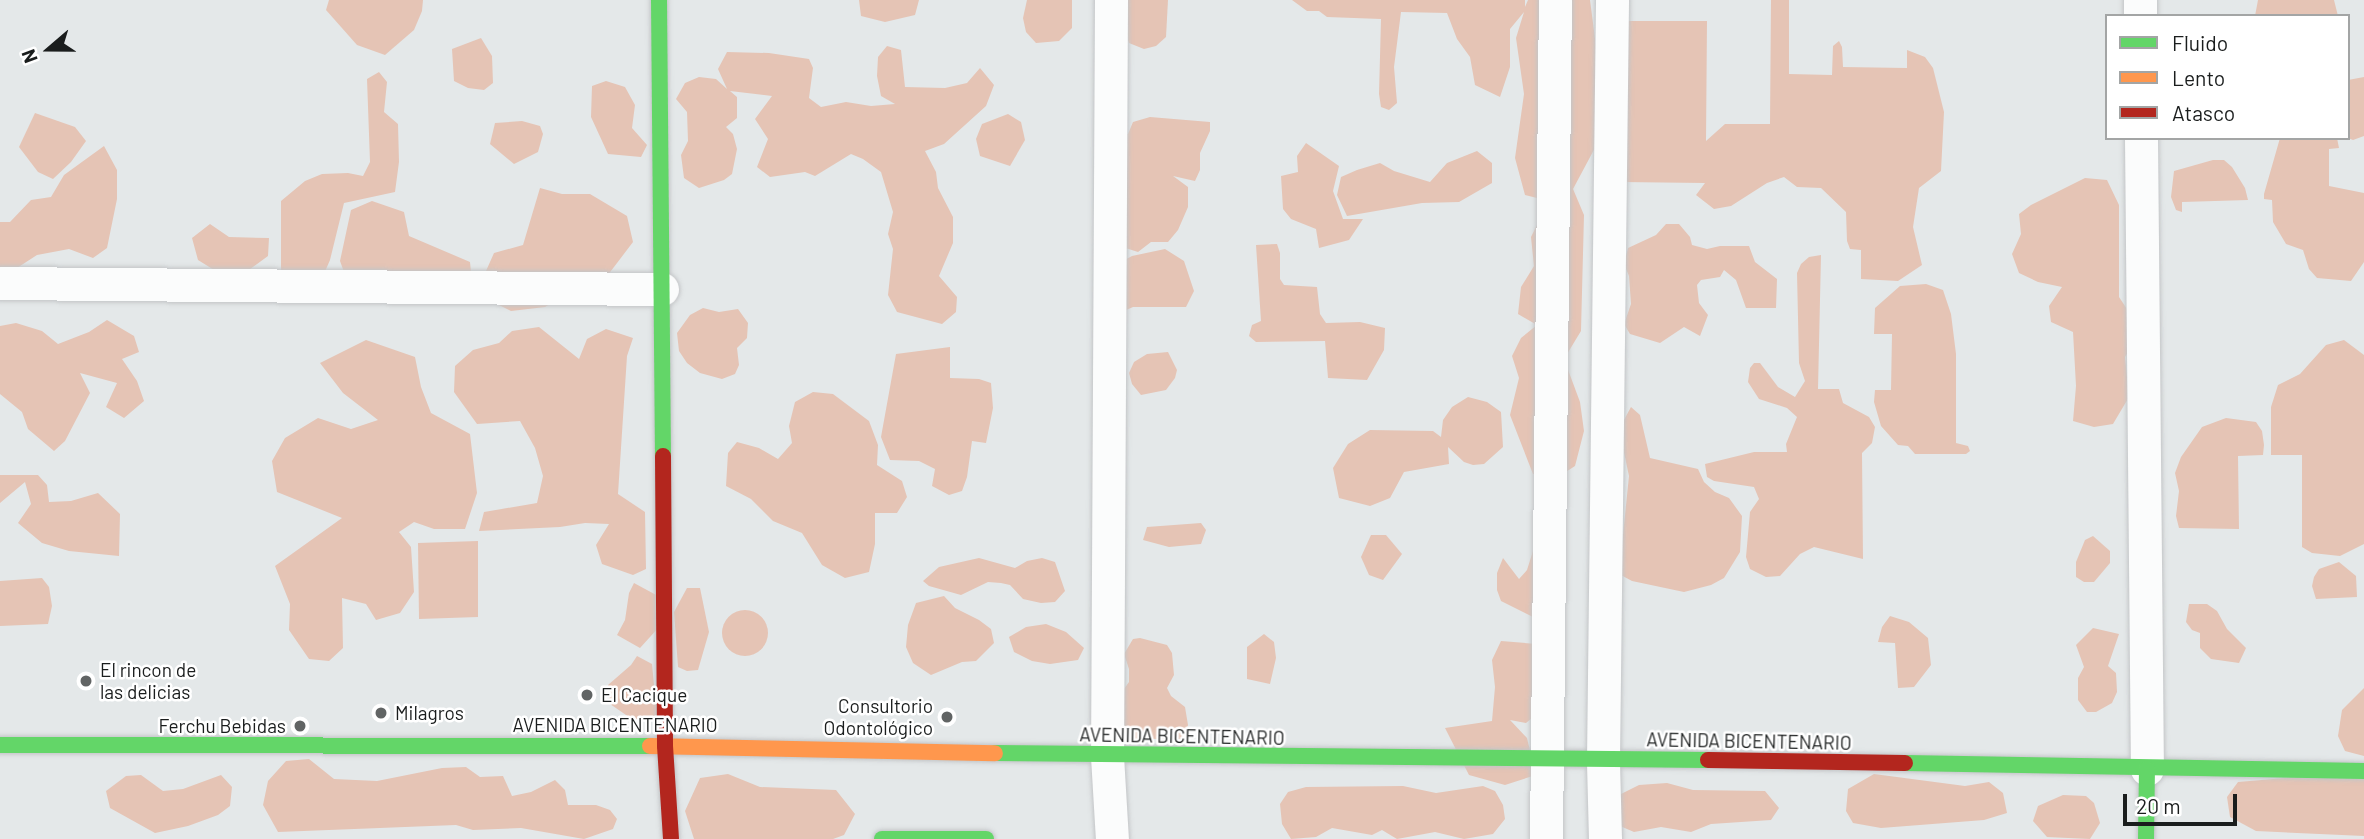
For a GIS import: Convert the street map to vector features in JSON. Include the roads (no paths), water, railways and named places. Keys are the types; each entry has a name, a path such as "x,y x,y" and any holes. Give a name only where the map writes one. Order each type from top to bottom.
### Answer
{"street":[{"path":"659,0 665,746 671,839"},
{"path":"1111,0 1107,757 1112,839"},
{"path":"1546,839 1555,0"},
{"path":"1605,839 1603,760 1612,0"},
{"path":"2141,140 2146,839"},
{"path":"0,283 662,289"},
{"name":"AVENIDA BICENTENARIO","path":"0,745 665,746 1107,757 1548,757 2364,771"},
{"path":"882,839 986,839"}],"place":[{"name":"El rincon de las delicias","path":"86,681"},
{"name":"El Cacique","path":"587,695"},
{"name":"Milagros","path":"381,713"},
{"name":"Consultorio Odontológico","path":"947,717"},
{"name":"Ferchu Bebidas","path":"300,726"}]}
